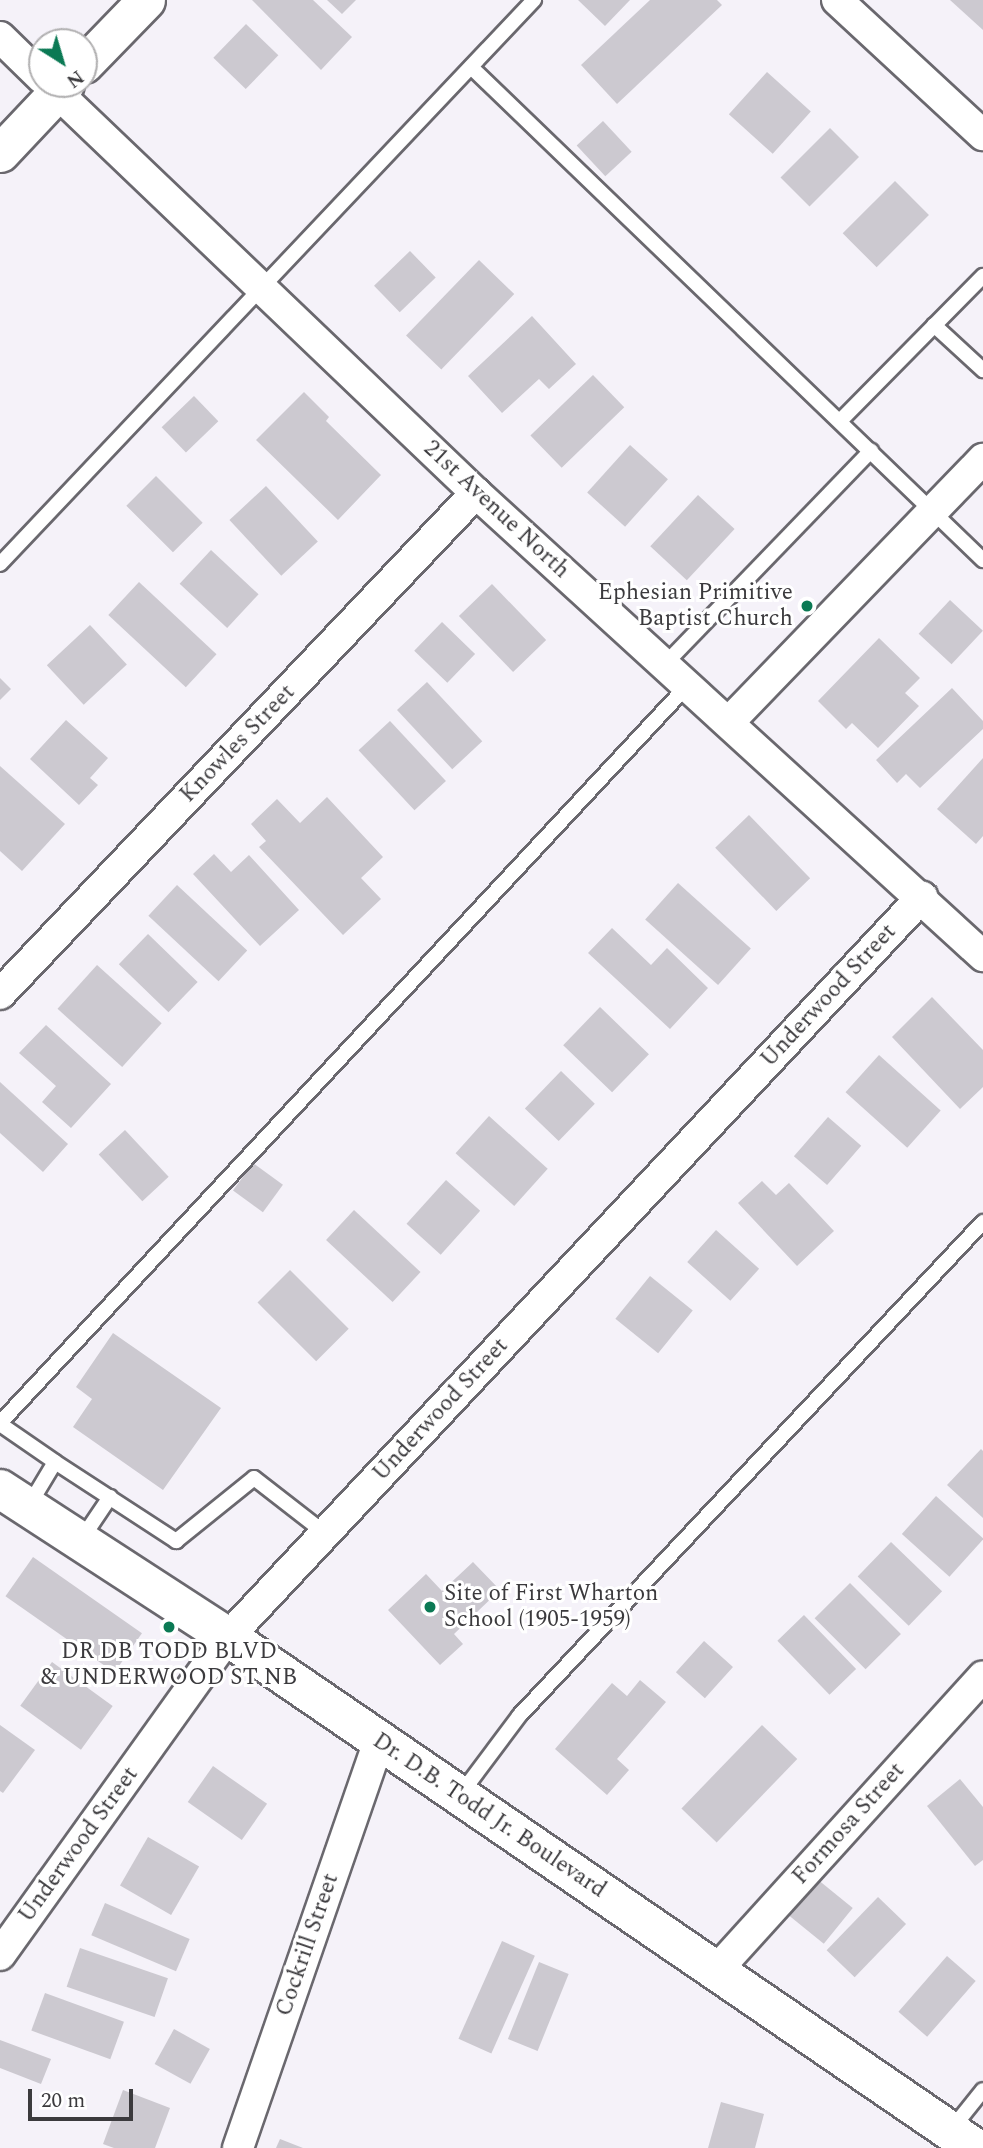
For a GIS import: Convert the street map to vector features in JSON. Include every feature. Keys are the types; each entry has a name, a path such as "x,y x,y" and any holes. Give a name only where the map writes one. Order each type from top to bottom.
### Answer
{"main road":[{"name":"Dr. D.B. Todd Jr. Boulevard","path":"14,1499 228,1637 962,2140"}],"street":[{"path":"98,50 146,0"},
{"path":"837,0 983,135"},
{"name":"21st Avenue North","path":"0,37 28,62"},
{"path":"0,153 43,98"},
{"name":"21st Avenue North","path":"66,98 476,493 922,897 983,956"},
{"path":"729,722 983,459"},
{"name":"Knowles Street","path":"0,994 476,493"},
{"name":"Underwood Street","path":"0,1955 228,1637 922,897"},
{"name":"Formosa Street","path":"715,1972 983,1676"},
{"name":"Cockrill Street","path":"237,2148 379,1741"}],"lane":[{"path":"0,564 534,0"},
{"path":"471,67 983,561"},
{"path":"839,421 983,275"},
{"path":"934,325 983,370"},
{"path":"664,665 871,451"},
{"path":"325,1533 254,1478 176,1541 0,1424 687,686"},
{"path":"460,1797 519,1716 983,1223"},
{"path":"14,1499 55,1462"},
{"path":"80,1541 110,1497"},
{"path":"962,2140 983,2090"}],"building":[{"path":"252,0 313,0 352,37 321,70"},
{"path":"327,0 356,0 342,14"},
{"path":"578,0 630,0 605,26"},
{"path":"650,0 717,0 722,5 617,104 581,65"},
{"path":"950,0 983,0 983,30"},
{"path":"246,24 278,55 246,89 213,58"},
{"path":"767,72 811,111 773,154 729,114"},
{"path":"603,121 632,152 605,176 577,146"},
{"path":"830,128 859,157 809,206 781,177"},
{"path":"895,181 929,215 877,267 843,233"},
{"path":"410,251 436,278 400,312 374,286"},
{"path":"479,260 514,294 441,370 406,336"},
{"path":"532,316 576,364 549,389 539,379 502,413 468,376"},
{"path":"593,375 624,407 562,468 530,435"},
{"path":"304,392 329,417 326,421 381,475 338,520 256,440"},
{"path":"194,396 218,421 186,452 162,427"},
{"path":"630,445 668,479 625,527 587,493"},
{"path":"156,476 203,523 173,552 126,506"},
{"path":"266,486 318,542 281,576 229,520"},
{"path":"698,495 735,529 687,580 650,546"},
{"path":"211,550 259,594 227,628 180,584"},
{"path":"139,582 217,654 186,687 108,615"},
{"path":"492,584 546,640 513,672 459,616"},
{"path":"950,600 983,631 952,664 919,634"},
{"path":"442,622 475,654 447,683 414,651"},
{"path":"90,625 127,664 84,705 47,665"},
{"path":"879,638 920,678 905,693 919,706 878,748 852,723 846,729 818,701"},
{"path":"0,678 11,689 0,700"},
{"path":"427,682 482,741 452,769 397,710"},
{"path":"952,688 983,721 983,729 920,788 906,774 897,783 876,760"},
{"path":"66,720 108,758 90,778 98,785 79,805 30,759"},
{"path":"390,721 446,781 414,810 359,750"},
{"path":"983,758 983,836 976,844 937,809"},
{"path":"0,766 65,824 22,871 0,851"},
{"path":"327,797 383,857 361,878 381,899 343,935 259,847 266,841 251,824 277,799 300,823"},
{"path":"749,815 810,878 776,911 715,848"},
{"path":"214,854 231,872 249,855 299,910 260,946 193,874"},
{"path":"678,883 751,949 718,985 645,919"},
{"path":"177,885 247,950 219,981 148,916"},
{"path":"612,928 651,965 667,948 708,988 670,1029 588,953"},
{"path":"148,934 198,982 168,1012 119,964"},
{"path":"97,965 162,1023 122,1067 58,1009"},
{"path":"932,997 983,1050 983,1087 960,1109 892,1037"},
{"path":"600,1007 649,1054 612,1092 563,1045"},
{"path":"46,1025 111,1084 71,1128 42,1102 56,1086 19,1053"},
{"path":"879,1055 941,1111 907,1148 846,1092"},
{"path":"561,1071 595,1104 559,1141 525,1108"},
{"path":"0,1082 68,1144 43,1172 0,1133"},
{"path":"489,1116 548,1169 514,1206 456,1153"},
{"path":"828,1117 861,1146 827,1185 794,1156"},
{"path":"125,1130 169,1177 142,1201 99,1155"},
{"path":"253,1163 283,1185 263,1212 233,1191"},
{"path":"446,1180 480,1211 441,1255 407,1224"},
{"path":"762,1181 776,1195 789,1183 834,1231 797,1266 738,1203"},
{"path":"354,1210 421,1272 393,1302 326,1240"},
{"path":"716,1230 759,1269 730,1301 687,1262"},
{"path":"290,1270 349,1329 316,1361 257,1303"},
{"path":"650,1276 693,1311 658,1353 615,1319"},
{"path":"113,1333 221,1408 163,1490 73,1427 92,1399 76,1387"},
{"path":"981,1449 983,1451 983,1518 947,1485"},
{"path":"936,1496 983,1538 949,1577 902,1534"},
{"path":"891,1542 942,1591 909,1626 858,1577"},
{"path":"33,1557 142,1633 114,1673 5,1596"},
{"path":"473,1562 500,1590 454,1634 463,1644 440,1665 388,1610 426,1574 442,1591"},
{"path":"850,1583 901,1634 866,1669 815,1618"},
{"path":"804,1615 856,1669 829,1695 777,1641"},
{"path":"704,1641 733,1667 705,1698 676,1672"},
{"path":"52,1662 113,1706 81,1750 20,1706"},
{"path":"640,1680 666,1702 617,1759 629,1770 607,1795 555,1749 612,1683 627,1696"},
{"path":"0,1725 35,1750 3,1793 0,1791"},
{"path":"762,1725 797,1759 717,1842 681,1808"},
{"path":"213,1766 267,1804 242,1840 188,1802"},
{"path":"960,1779 983,1807 983,1860 975,1866 927,1806"},
{"path":"148,1837 199,1866 171,1915 120,1885"},
{"path":"817,1879 853,1908 824,1944 788,1915"},
{"path":"878,1897 906,1924 855,1977 827,1950"},
{"path":"105,1903 190,1939 176,1971 91,1935"},
{"path":"502,1941 535,1956 491,2053 458,2039"},
{"path":"80,1948 168,1978 155,2017 67,1987"},
{"path":"947,1956 976,1981 927,2037 898,2012"},
{"path":"539,1962 569,1974 538,2051 508,2039"},
{"path":"45,1993 124,2022 110,2059 31,2031"},
{"path":"174,2029 210,2049 190,2084 155,2064"},
{"path":"0,2040 51,2059 41,2084 0,2068"},
{"path":"123,2090 170,2108 155,2148 114,2148 103,2144"},
{"path":"721,2102 764,2114 755,2148 708,2148"},
{"path":"280,2139 303,2148 276,2148"}],"place":[{"name":"Ephesian Primitive Baptist Church","path":"807,606"},
{"name":"Site of First Wharton School (1905-1959)","path":"430,1607"},
{"name":"DR DB TODD BLVD & UNDERWOOD ST NB","path":"169,1627"}]}
